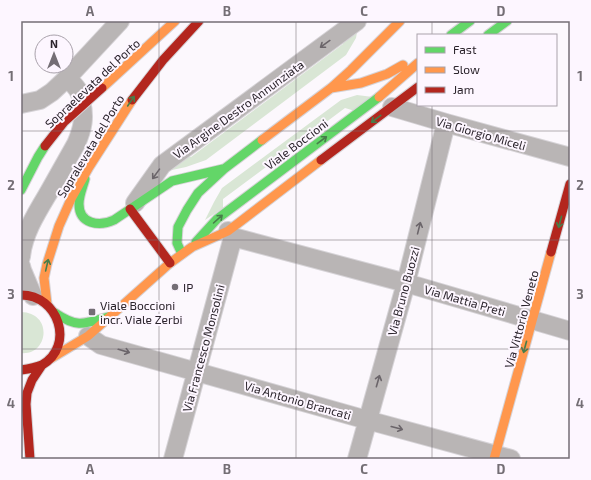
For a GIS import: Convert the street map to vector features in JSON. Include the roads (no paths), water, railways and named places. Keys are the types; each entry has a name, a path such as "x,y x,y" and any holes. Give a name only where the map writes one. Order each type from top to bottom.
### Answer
{"street":[{"path":"21,104 40,100 52,92 120,21"},
{"name":"Sopraelevata del Porto","path":"21,190 45,146 65,121 175,21"},
{"name":"Sopralevata del Porto","path":"34,298 45,290 44,278 47,264 59,226 72,197 89,167 134,96 163,60 198,21"},
{"name":"Via Argine Destro Annunziata","path":"130,209 162,165 357,21"},
{"name":"Via Argine Destro Annunziata","path":"182,254 176,243 178,227 198,193 224,169 331,88 400,21"},
{"path":"452,34 470,21"},
{"path":"489,34 507,21"},
{"path":"331,88 361,83 388,74 417,56"},
{"name":"Viale Boccioni","path":"42,365 88,336 170,263 192,247 217,219 374,100 417,64"},
{"path":"21,257 28,231 76,144 81,132 83,109 80,93 67,78"},
{"name":"Viale Boccioni","path":"192,247 230,234 417,88"},
{"name":"Via Giorgio Miceli","path":"392,107 570,157"},
{"name":"Via Bruno Buozzi","path":"357,459 406,283 446,123"},
{"name":"Via Argine Destro Annunziata","path":"89,167 80,197 80,211 83,216 93,224 99,225 110,223 172,181 224,169"},
{"name":"Via Vittorio Veneto","path":"500,458 533,320 570,184"},
{"path":"130,209 170,263"},
{"name":"Via Mattia Preti","path":"230,234 570,331"},
{"name":"Via Francesco Monsolini","path":"173,459 197,372 230,234"},
{"path":"21,266 34,298 55,313 60,326 59,342 56,351 50,359"},
{"name":"Viale Boccioni","path":"55,313 70,323 77,324 85,324 111,316"},
{"name":"Via Antonio Brancati","path":"88,336 101,345 500,458"},
{"path":"21,370 33,369 42,365"},
{"path":"30,459 26,398 32,380 42,365"}],"place":[{"name":"IP","path":"175,287"},
{"name":"Viale Boccioni incr. Viale Zerbi","path":"92,312"}]}
